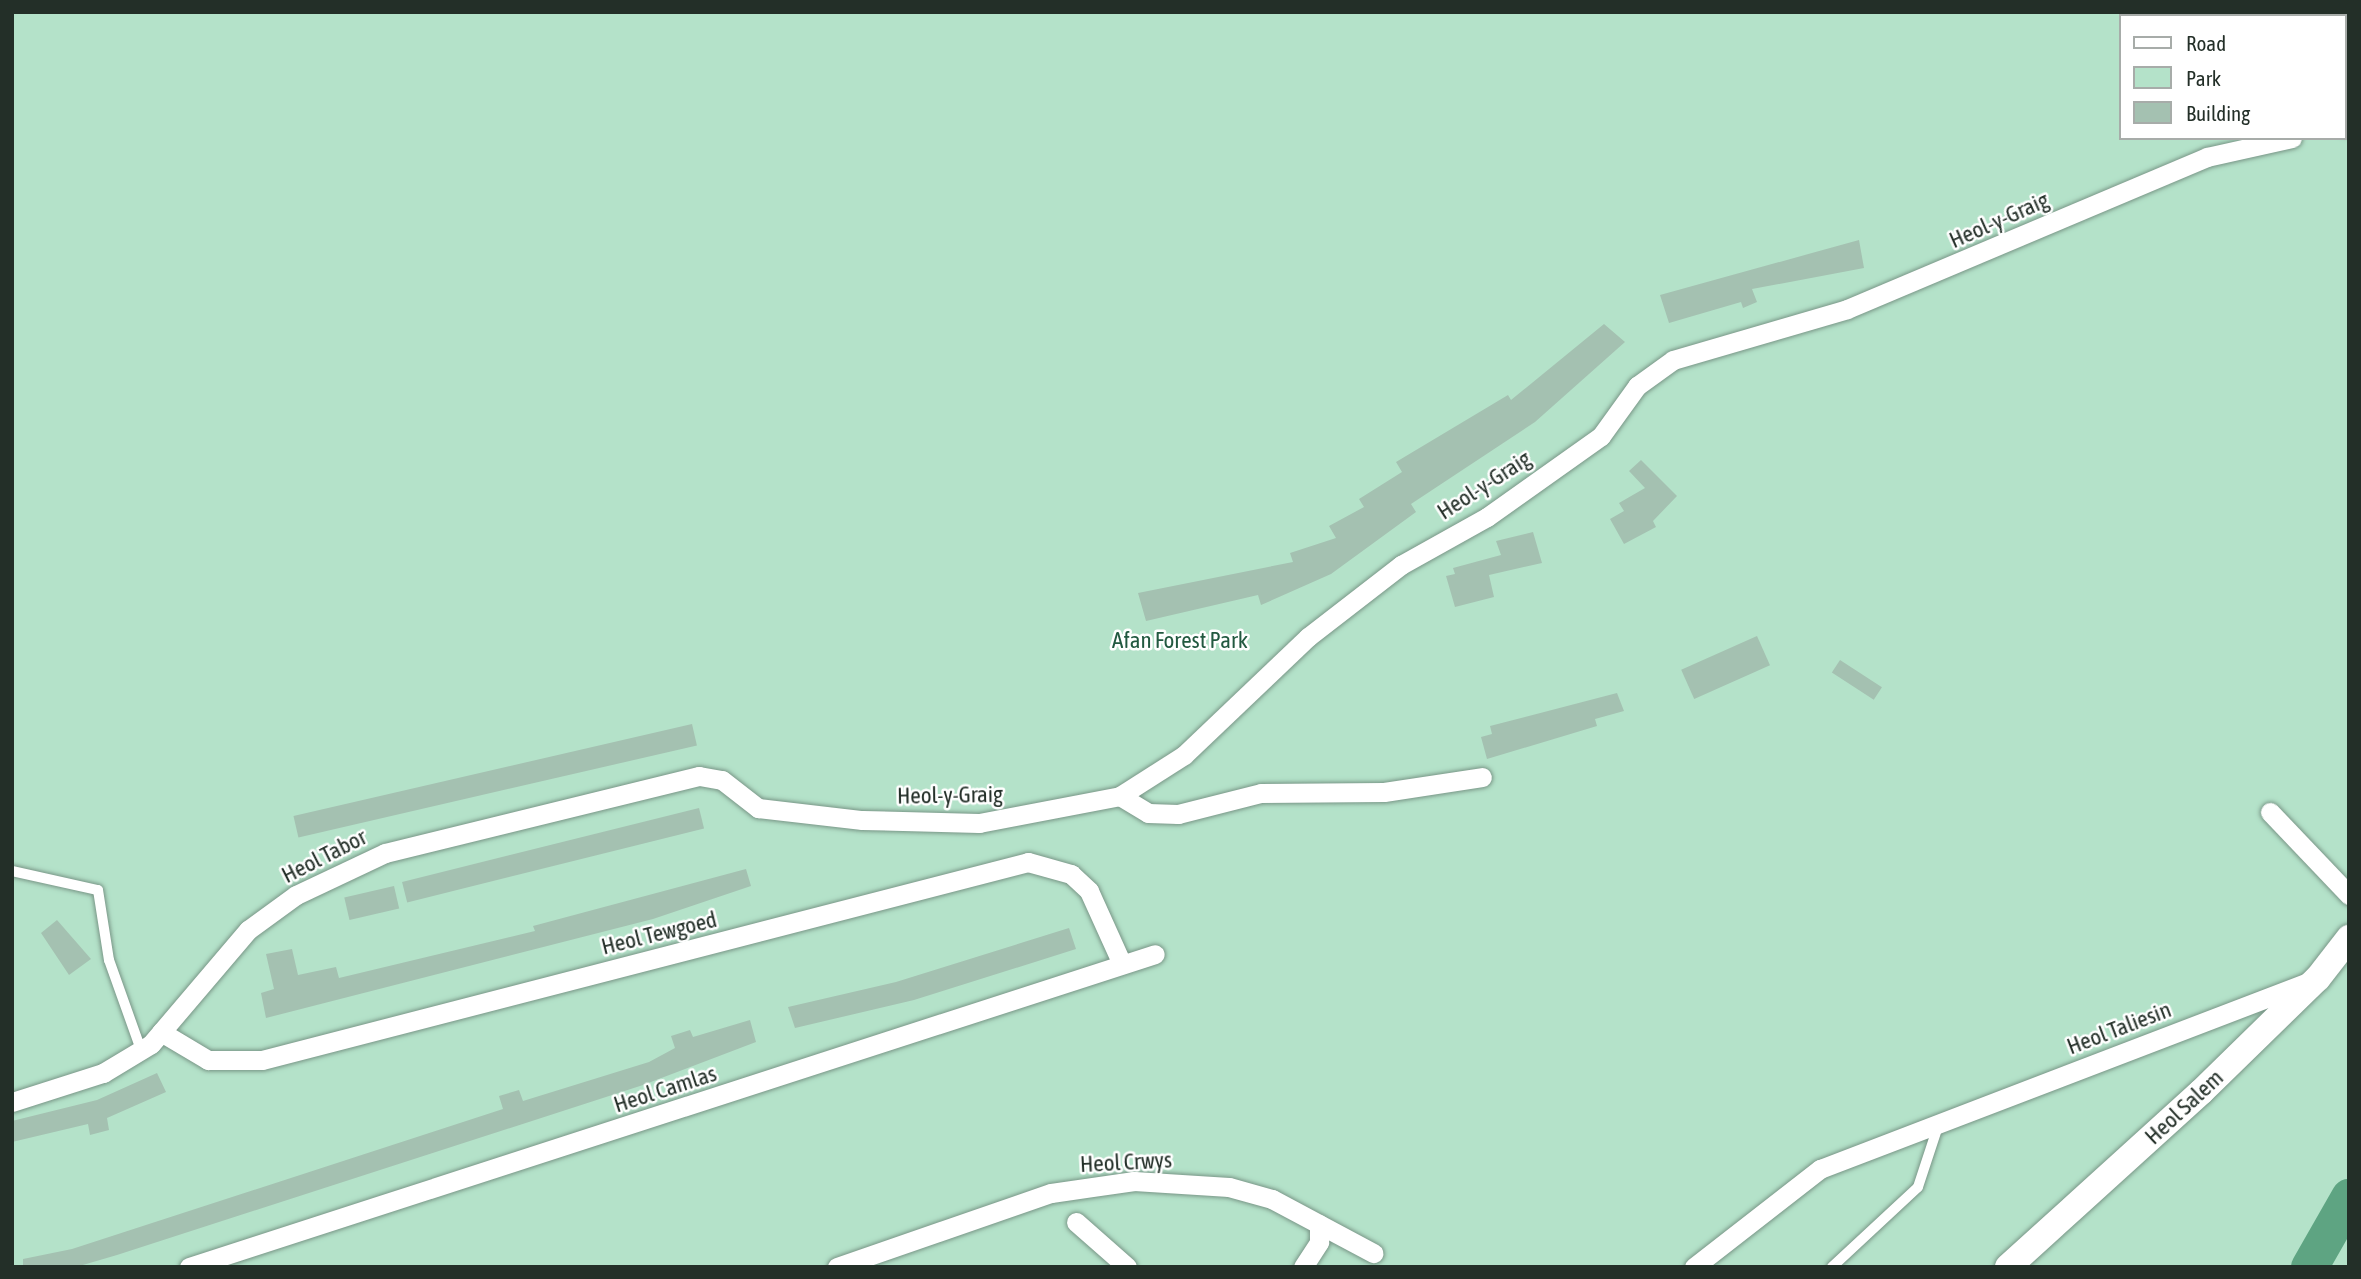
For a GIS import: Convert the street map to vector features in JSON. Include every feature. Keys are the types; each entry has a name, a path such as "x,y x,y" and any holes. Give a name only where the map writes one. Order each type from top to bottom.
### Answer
{"main road":[{"name":"Heol Salem","path":"2008,1267 2318,978 2349,938"}],"street":[{"name":"Heol-y-Graig","path":"722,780 758,808 862,820 979,823 1120,796 1184,755 1308,637 1401,565 1487,517 1601,436 1637,386 1673,360 1847,309 2207,157 2283,140"},
{"name":"Heol Tabor","path":"12,1102 103,1073 141,1050 161,1032 248,930 345,869 384,853 699,776 722,780"},
{"path":"1120,796 1148,813 1178,814 1261,793 1384,792 1482,777"},
{"path":"2270,812 2349,895"},
{"name":"Heol Tewgoed","path":"161,1032 208,1060 262,1060 1028,862 1071,874 1088,891 1122,964"},
{"name":"Heol Camlas","path":"189,1267 1155,954"},
{"name":"Heol Taliesin","path":"1694,1267 1820,1169 1938,1126 2318,978"},
{"name":"Heol Crwys","path":"837,1267 1096,1184 1229,1187 1272,1199 1373,1253"},
{"path":"1076,1222 1127,1267"},
{"path":"1303,1267 1319,1242 1319,1224"}],"lane":[{"path":"12,871 98,890 109,960 141,1050"},
{"path":"1832,1267 1918,1187 1938,1126"}],"green space":[{"name":"Afan Forest Park","path":"12,12 2349,12 2349,1267 12,1267"}],"building":[{"path":"1859,240 1864,268 1752,289 1757,302 1743,308 1741,302 1669,323 1660,295"},
{"path":"1604,324 1625,342 1535,422 1411,504 1416,512 1331,574 1261,605 1258,595 1146,621 1138,593 1293,562 1290,553 1336,538 1329,526 1364,507 1359,499 1402,472 1396,462 1508,395 1511,400"},
{"path":"1641,460 1677,496 1653,521 1656,527 1624,544 1610,519 1624,511 1619,503 1645,488 1629,471"},
{"path":"1533,532 1542,563 1489,575 1494,597 1455,607 1446,576 1455,574 1453,568 1501,555 1496,541"},
{"path":"1757,636 1770,665 1694,699 1681,670"},
{"path":"1840,660 1882,687 1874,700 1832,673"},
{"path":"1617,693 1624,711 1595,719 1597,726 1487,759 1481,737 1492,734 1490,726"},
{"path":"692,724 697,745 298,837 293,816"},
{"path":"699,808 704,828 407,902 402,882"},
{"path":"746,869 751,886 653,919 266,1018 261,993 274,989 266,954 292,949 298,975 336,967 339,978 535,931 533,926"},
{"path":"394,886 399,908 349,920 344,897"},
{"path":"57,920 91,959 69,975 41,933"},
{"path":"1069,928 1076,949 914,1000 795,1028 788,1007 896,982"},
{"path":"750,1020 756,1042 643,1085 117,1255 76,1267 23,1267 23,1259 72,1249 503,1109 499,1096 519,1090 523,1101 649,1062 675,1048 671,1036 690,1030 693,1037"},
{"path":"157,1073 166,1092 107,1118 109,1130 90,1135 88,1124 12,1142 12,1121 97,1100"}],"waterway":[{"path":"2309,1267 2349,1197"}]}
